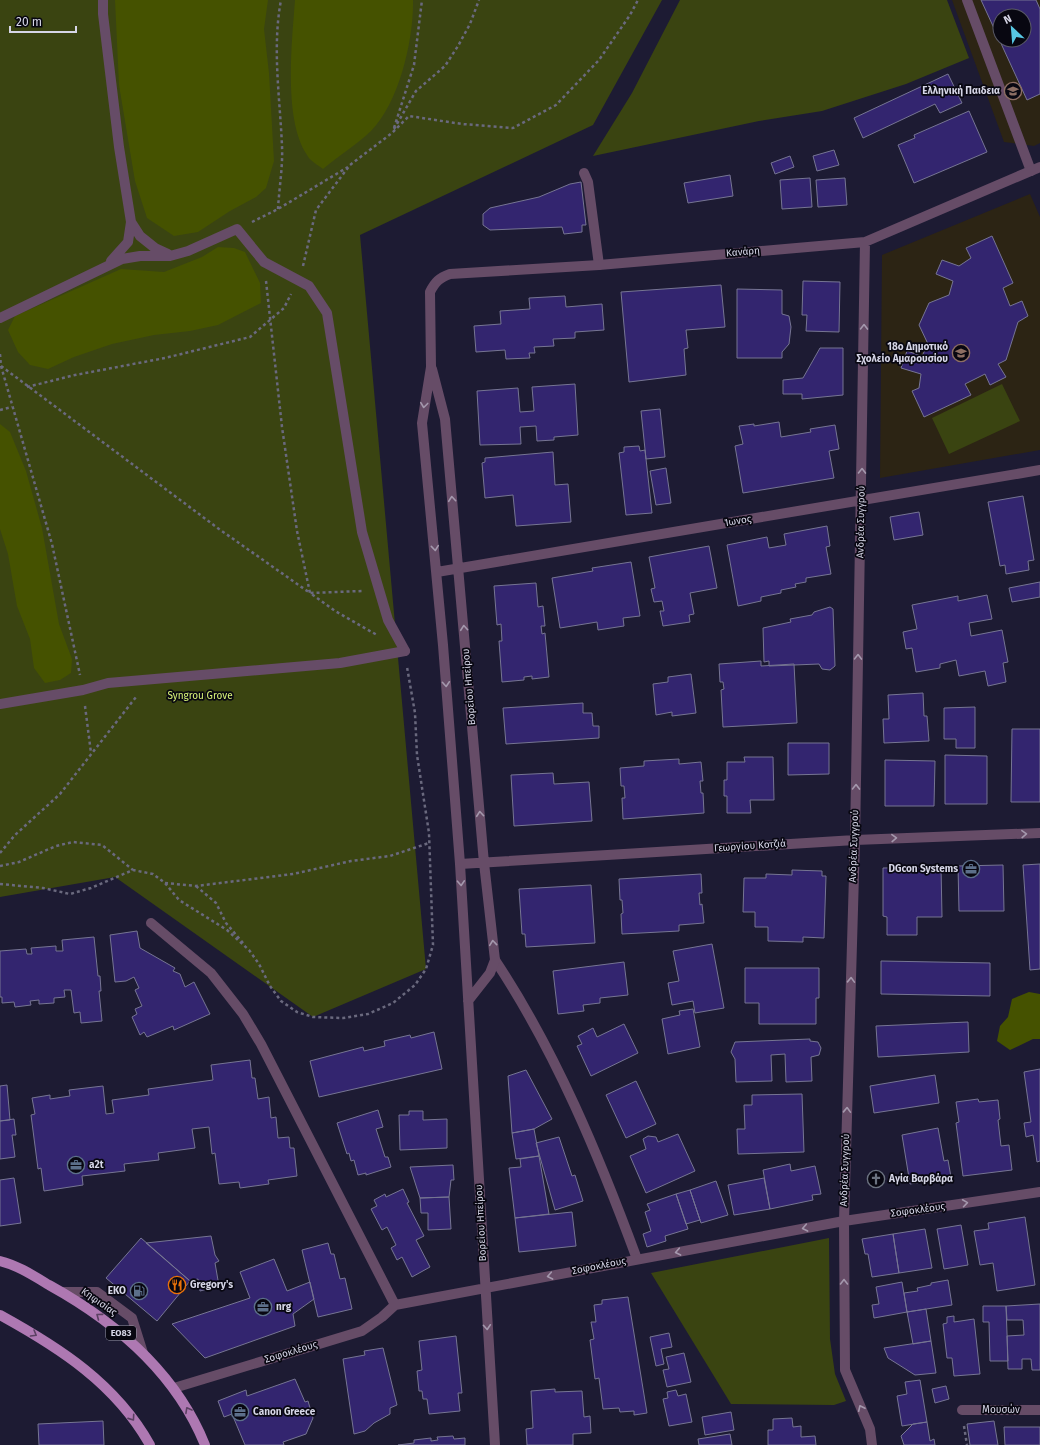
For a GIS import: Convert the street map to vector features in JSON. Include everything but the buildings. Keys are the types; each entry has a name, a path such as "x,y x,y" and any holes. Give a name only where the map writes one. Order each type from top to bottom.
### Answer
{"main road":[{"name":"Κηφισίας","path":"0,1262 27,1272 63,1292 113,1326 143,1353 174,1388 185,1405 205,1445"},
{"path":"0,1315 61,1350 95,1377 130,1413 150,1445"}],"street":[{"path":"103,0 103,14 119,147 131,222 128,242 119,254 104,268"},
{"path":"967,0 1036,169"},
{"name":"Κανάρη","path":"434,283 441,277 450,274 599,265 865,242 1036,169"},
{"path":"584,173 588,182 599,265"},
{"path":"131,222 140,236 154,248 170,256"},
{"path":"0,318 122,259 140,256 170,256 188,252 237,229 264,262 309,286 327,313 362,532 388,620 405,651 340,663 108,683 83,690 0,704"},
{"name":"Ανδρέα Συγγρού","path":"865,242 855,840 844,1221 845,1374 870,1429 872,1445"},
{"name":"Βορείου Ηπείρου","path":"434,283 430,292 429,303 431,367 422,423 437,572 460,864 495,1445"},
{"name":"Βορείου Ηπείρου","path":"431,367 446,419 484,863 494,960 490,973 468,1001"},
{"name":"Ίωνος","path":"437,572 1040,470"},
{"name":"Γεωργίου Κοτζιά","path":"460,864 855,840 1040,833"},
{"path":"151,923 211,973 243,1014 261,1044 395,1305"},
{"path":"494,960 521,999 576,1108 617,1204 637,1259"},
{"name":"Σοφοκλέους","path":"174,1388 362,1331 382,1317 395,1305 844,1221 1040,1192"},
{"path":"63,1292 97,1292 132,1318 143,1353"},
{"name":"Μουσών","path":"962,1410 1040,1410"}],"path":[{"path":"278,210 282,146 277,21 281,0"},
{"path":"392,133 414,65 422,0"},
{"path":"392,133 416,91 445,66 470,24 479,0"},
{"path":"237,229 278,210 350,165 392,133 409,116 462,124 513,128 556,105 599,60 630,15 638,0"},
{"path":"27,387 75,375 165,358 250,337 284,308 298,280 316,210 350,165"},
{"path":"264,262 269,320 297,531 310,593"},
{"path":"0,354 1,366 12,407 52,544 73,637 83,690 91,752"},
{"path":"1,366 27,387 219,529 335,611 379,636"},
{"path":"0,410 12,407"},
{"path":"310,593 379,590"},
{"path":"196,886 216,903 226,922 259,964 270,986 281,1002 297,1012 313,1017 343,1018 368,1014 393,1003 415,985 426,969 433,945 429,844 417,755 415,713 405,651"},
{"path":"0,853 15,834 60,794 91,752 136,697 146,679"},
{"path":"0,866 19,862 56,846 73,842 102,845 133,870 153,874 165,883 179,900 227,930 249,950"},
{"path":"165,883 196,886 293,874 351,862 390,856 429,844"},
{"path":"0,884 43,888 70,894 91,888 133,870"}],"shaded area":[{"name":"Ελληνική Παιδεια","path":"952,0 1040,0 1040,143 1034,146 1004,142"},
{"name":"18ο Δημοτικό Σχολείο Αμαρουσίου","path":"1030,194 1040,217 1040,450 880,478 882,255"}],"green space":[{"name":"Syngrou Grove","path":"0,0 662,0 593,125 360,235 426,969 313,1017 115,877 0,897"},
{"path":"115,0 268,0 264,29 269,73 274,161 266,188 256,197 230,211 198,232 174,236 147,218 135,181 119,85"},
{"path":"295,0 413,0 413,16 408,51 397,88 390,104 381,119 371,131 323,169 308,157 299,140 295,122 292,101 291,58"},
{"path":"680,0 947,0 969,58 906,84 822,111 759,121 593,156 632,93"},
{"path":"218,247 234,248 245,252 260,283 261,303 218,325 190,331 154,335 112,344 74,357 48,369 30,365 18,352 8,330 15,316 121,269 164,272 202,257"},
{"path":"1002,384 1020,421 949,454 932,418"},
{"path":"0,424 10,432 26,471 42,528 59,624 72,659 71,673 60,680 45,683 34,668 30,639 17,606 8,554 0,529"},
{"path":"1029,992 1040,994 1040,1039 1033,1039 1010,1050 997,1041 1000,1026 1008,1017 1012,999"},
{"path":"829,1238 830,1339 835,1374 846,1401 834,1405 731,1404 651,1273"}],"place":[{"name":"Ελληνική Παιδεια","path":"1013,91"},
{"name":"18ο Δημοτικό Σχολείο Αμαρουσίου","path":"961,353"},
{"name":"DGcon Systems","path":"971,869"},
{"name":"a2t","path":"76,1165"},
{"name":"Αγία Βαρβάρα","path":"876,1179"},
{"name":"Gregory's","path":"177,1285"},
{"name":"EKO","path":"139,1291"},
{"name":"nrg","path":"263,1307"},
{"name":"Canon Greece","path":"240,1412"}]}
